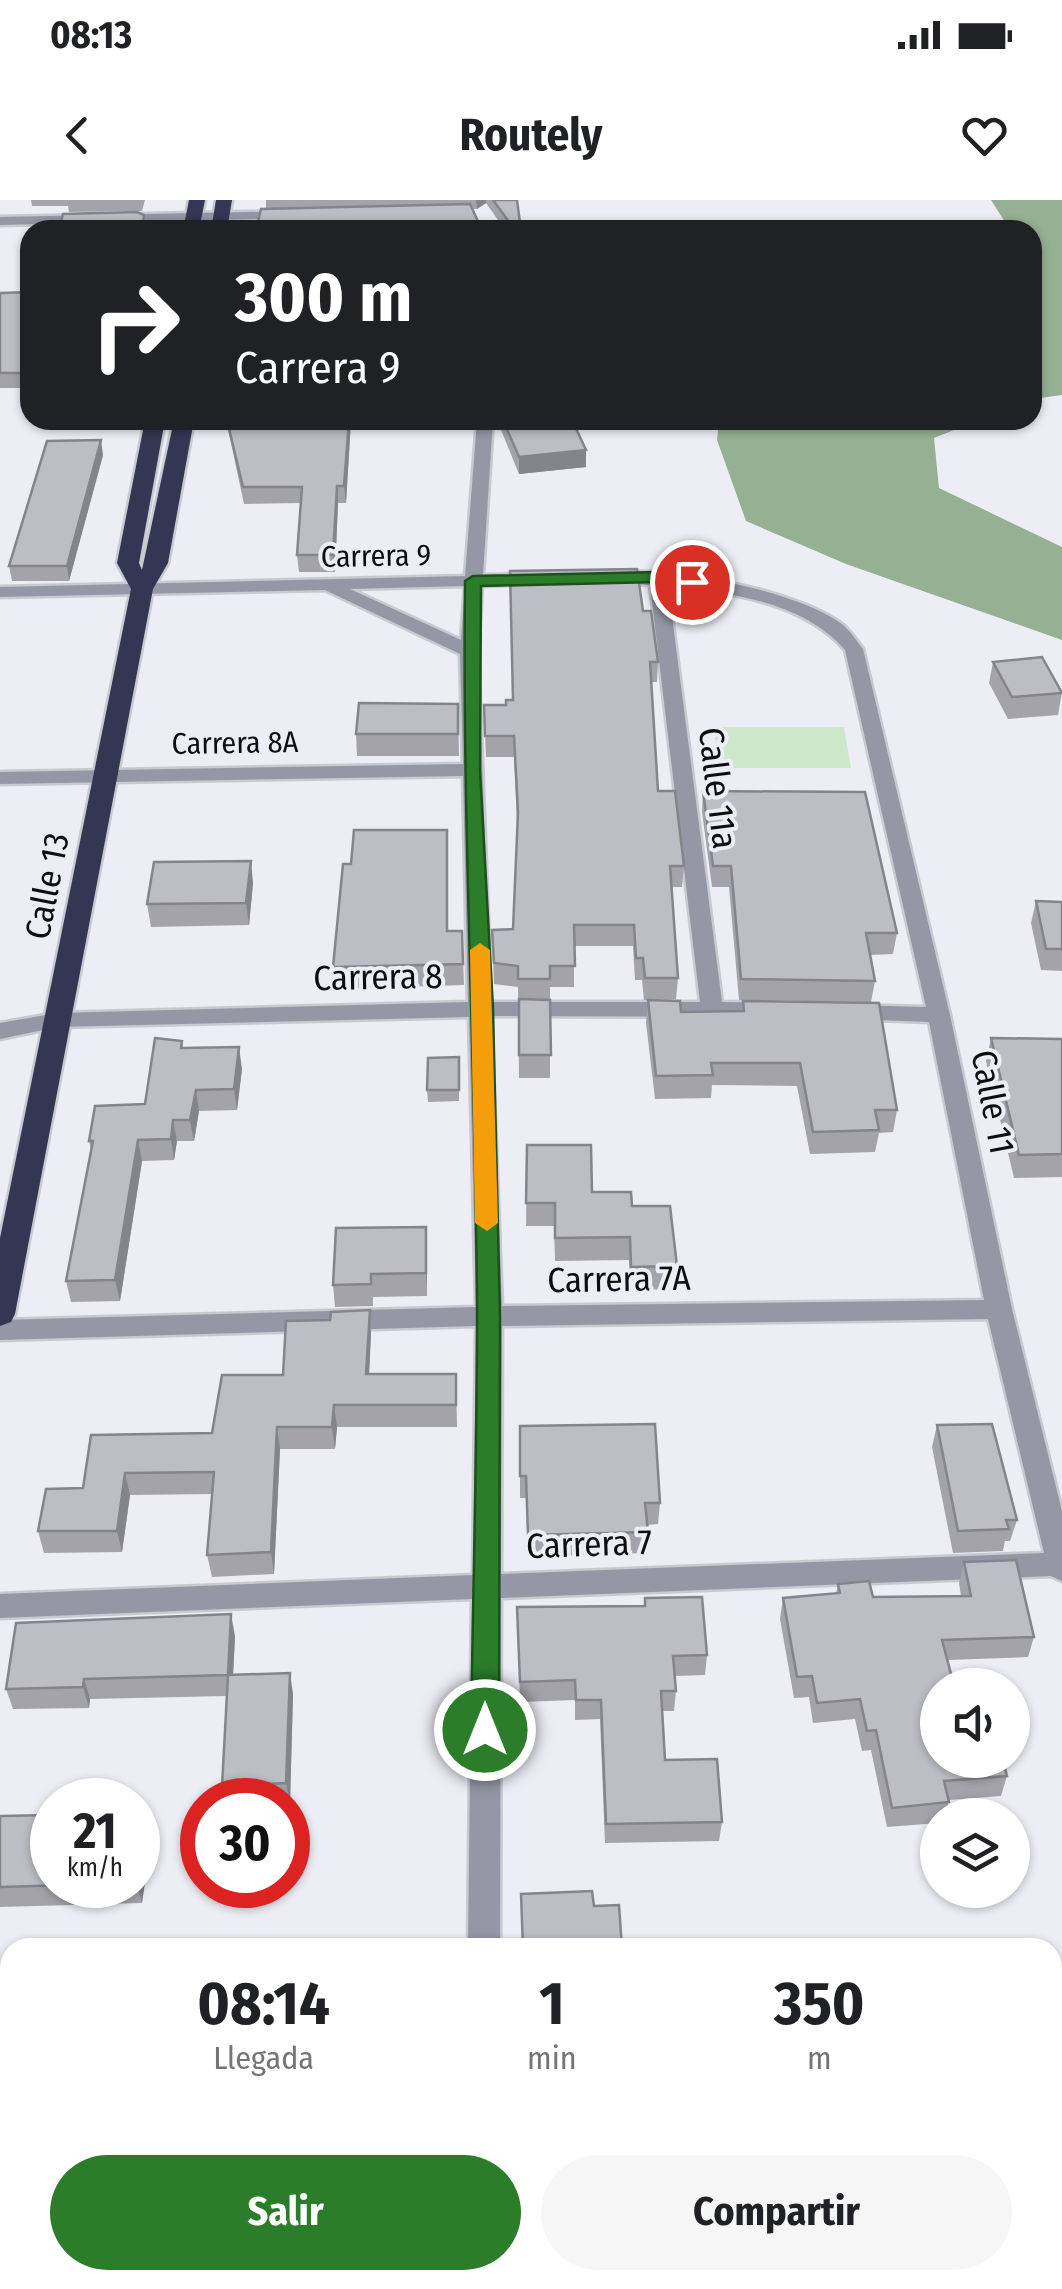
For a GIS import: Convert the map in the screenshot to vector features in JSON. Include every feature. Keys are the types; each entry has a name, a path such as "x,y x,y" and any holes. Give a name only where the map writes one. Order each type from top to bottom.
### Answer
{"highway":[{"name":"Calle 13","path":"142,589 128,563 153,430"},
{"name":"Calle 13","path":"0,1314 103,776 142,589 157,563 182,430"}],"street":[{"path":"32,220 316,214"},
{"path":"484,430 469,651 488,1316 484,1938"},
{"name":"Carrera 9","path":"0,592 658,577 725,587 828,621 846,634 854,649"},
{"name":"Calle 11a","path":"658,577 712,1008"},
{"path":"325,584 469,651"},
{"name":"Calle 11","path":"854,649 939,1014 999,1308 1062,1566"},
{"name":"Carrera 8A","path":"0,778 471,770"},
{"name":"Carrera 8","path":"0,1031 57,1020 482,1009 712,1008 939,1014"},
{"name":"Carrera 7A","path":"0,1330 488,1316 999,1308"},
{"name":"Carrera 7","path":"0,1606 1062,1566"}],"shaded area":[{"path":"991,200 1062,200 1062,395 1042,398 1042,220 1004,220"},
{"path":"718,430 954,430 934,438 939,488 1062,547 1062,640 846,564 746,521 717,440"},
{"path":"714,727 844,727 851,768 718,768"}],"building":[{"path":"493,200 517,200 520,220 508,220"},
{"path":"470,204 477,220 258,220 261,209"},
{"path":"63,214 144,215 143,220 62,220"},
{"path":"20,292 20,373 0,373 0,293"},
{"path":"229,430 348,430 344,486 337,486 333,555 297,555 302,487 243,487"},
{"path":"507,430 577,430 586,450 519,457"},
{"path":"101,440 67,566 9,566 47,441"},
{"path":"637,569 643,611 651,611 658,662 650,662 658,791 675,791 684,866 670,866 678,978 645,978 643,958 636,958 634,925 574,925 575,966 550,966 550,979 518,979 518,966 494,963 492,930 513,929 518,812 514,736 485,736 484,705 506,705 506,700 513,700 510,571"},
{"path":"1042,657 1062,693 1012,697 993,662"},
{"path":"359,703 458,704 458,734 356,734"},
{"path":"703,791 865,792 897,933 866,933 875,981 741,979 731,866 713,866"},
{"path":"354,830 447,830 447,931 462,931 463,964 333,967 343,864 351,864"},
{"path":"251,861 246,903 147,904 154,862"},
{"path":"1036,901 1062,902 1062,949 1046,949"},
{"path":"519,999 550,1000 551,1055 519,1055"},
{"path":"648,1000 680,1001 681,1012 744,1011 743,1001 879,1003 897,1110 875,1110 879,1130 813,1132 800,1063 711,1063 713,1075 656,1076"},
{"path":"155,1038 182,1041 181,1048 239,1047 234,1089 196,1090 190,1120 173,1120 171,1139 138,1140 115,1280 66,1281 93,1141 89,1141 95,1106 145,1104"},
{"path":"991,1038 1062,1039 1062,1154 1019,1155"},
{"path":"459,1057 459,1090 427,1090 428,1058"},
{"path":"527,1145 591,1145 592,1192 631,1192 632,1206 670,1206 677,1266 631,1267 630,1237 555,1238 555,1203 526,1203"},
{"path":"426,1227 426,1273 371,1274 371,1284 333,1285 336,1228"},
{"path":"370,1310 366,1374 456,1374 456,1405 334,1405 332,1427 277,1427 271,1552 207,1555 214,1472 125,1473 117,1531 38,1531 46,1489 83,1488 91,1435 212,1433 222,1375 283,1375 286,1321 330,1320 331,1312"},
{"path":"655,1424 660,1503 645,1503 648,1532 528,1535 526,1476 520,1476 520,1426"},
{"path":"992,1424 1017,1520 1006,1520 1009,1529 958,1531 937,1425"},
{"path":"1016,1560 1034,1637 942,1640 949,1668 920,1668 920,1778 982,1778 944,1781 948,1798 920,1798 920,1805 892,1808 876,1730 867,1731 860,1699 817,1703 812,1676 797,1677 783,1598 840,1593 838,1584 869,1581 873,1597 971,1596 964,1562"},
{"path":"702,1597 707,1655 673,1656 676,1691 661,1691 665,1760 717,1759 722,1822 606,1824 601,1700 576,1700 575,1680 520,1682 517,1607 645,1606 645,1598"},
{"path":"231,1614 228,1675 84,1679 83,1687 6,1689 16,1623"},
{"path":"290,1673 286,1778 222,1778 228,1675"},
{"path":"30,1815 30,1886 0,1887 0,1816"},
{"path":"592,1891 594,1906 619,1905 621,1938 523,1938 521,1894"}],"slow traffic":[{"path":"480,950 487,1223"}],"route":[{"path":"485,1730 488,1316 482,1009 471,770 469,651 473,581 658,577 692,582"}]}
